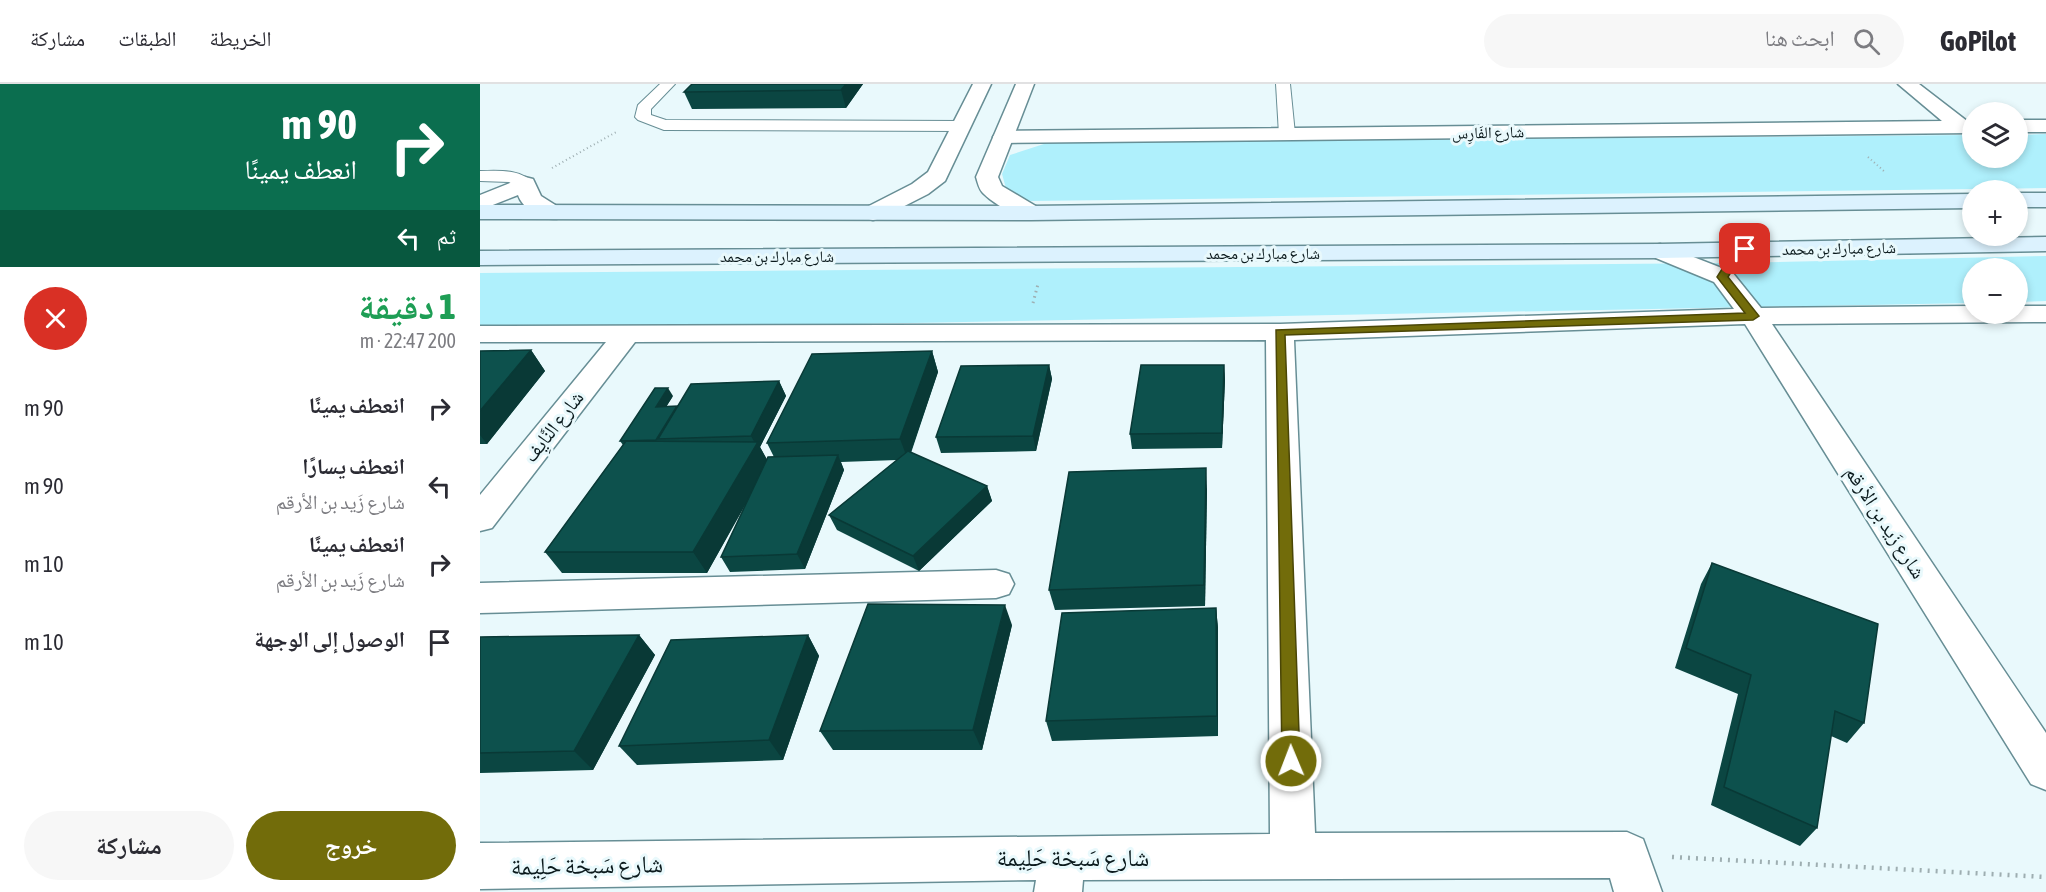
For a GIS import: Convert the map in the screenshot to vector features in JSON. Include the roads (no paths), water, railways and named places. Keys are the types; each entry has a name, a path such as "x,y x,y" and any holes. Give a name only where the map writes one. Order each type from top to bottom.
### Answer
{"main road":[{"path":"2028,200 2046,200"},
{"path":"480,212 1032,213 1962,201"},
{"name":"شارع مبارك بن محمد","path":"480,258 1660,251 2046,244"}],"street":[{"path":"873,213 931,183 940,170 982,84"},
{"path":"1025,84 987,177 988,183 1000,197 1032,213"},
{"path":"1907,84 1962,123"},
{"path":"2028,126 2046,126"},
{"name":"شارع الفَارِس","path":"1003,137 1962,127"},
{"path":"480,203 525,184 526,192 531,200 552,213"},
{"path":"1660,251 1723,277 1733,260 1745,249"},
{"name":"شارع زَيد بن الأرقم","path":"1723,277 1753,316 2046,770"},
{"path":"480,334 1280,332 1753,316 2046,314"},
{"path":"1280,332 1293,856"},
{"name":"شارع النَّايِف","path":"480,519 627,334"},
{"path":"480,598 996,584"},
{"name":"شارع سَبخة حَلِيمة","path":"480,866 1061,874 1293,856 1633,873"}],"lane":[{"path":"668,84 643,108 643,117 664,124 962,126"},
{"path":"1283,84 1287,134"},
{"path":"480,176 512,177 525,184"}]}
